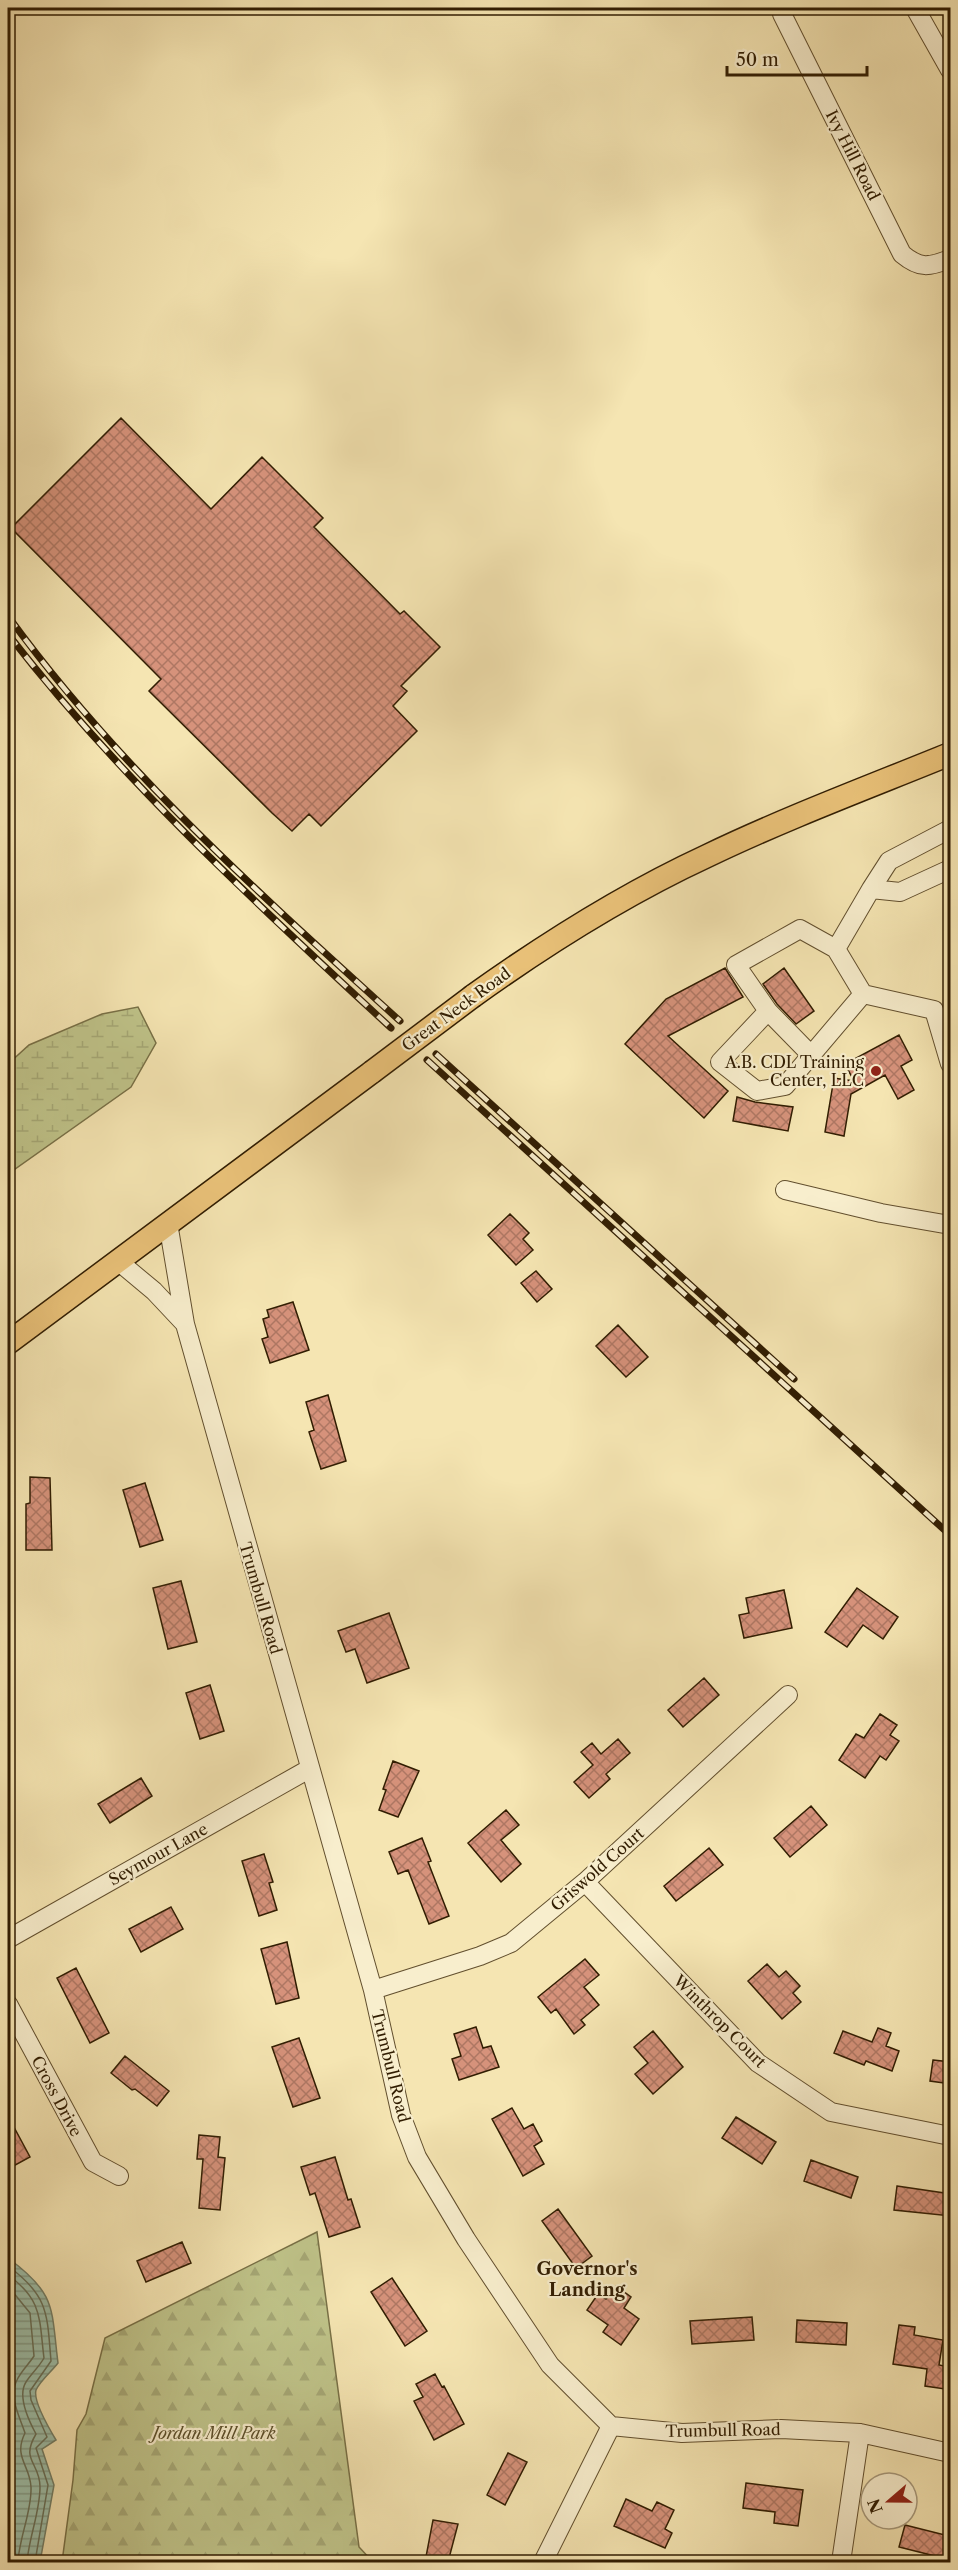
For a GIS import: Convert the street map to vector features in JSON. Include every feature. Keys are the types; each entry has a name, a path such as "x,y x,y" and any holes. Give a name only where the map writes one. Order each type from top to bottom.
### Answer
{"main road":[{"name":"Great Neck Road","path":"8,1343 519,963 612,905 706,856 951,754"}],"street":[{"name":"Ivy Hill Road","path":"783,8 782,14 902,254 914,264 932,266 951,259"},
{"path":"915,8 951,70"},
{"path":"836,949 889,861 951,829"},
{"path":"871,889 900,891 951,869"},
{"path":"812,1056 768,1011 736,965 800,929 836,949 863,994 934,1010 951,1064"},
{"path":"768,1011 720,1062 757,1091 785,1086 863,994"},
{"path":"785,1190 880,1213 951,1225"},
{"name":"Trumbull Road","path":"168,1223 185,1324 373,1990 401,2115 417,2157 466,2239 550,2365 611,2426 682,2433 781,2429 860,2433 951,2453"},
{"name":"Trumbull Road","path":"118,1260 185,1324"},
{"name":"Griswold Court","path":"373,1990 480,1956 511,1943 585,1882 788,1695"},
{"name":"Seymour Lane","path":"8,1939 309,1769"},
{"name":"Winthrop Court","path":"585,1882 758,2063 831,2112 951,2136"},
{"name":"Cross Drive","path":"8,2004 93,2162 119,2176"},
{"path":"543,2562 611,2426"},
{"path":"842,2562 860,2433"}],"green space":[{"path":"138,1007 156,1043 131,1087 8,1174 8,1064 29,1045 102,1014"},
{"name":"Jordan Mill Park","path":"317,2232 359,2547 373,2562 62,2562 77,2430 86,2414 105,2338"}],"water":[{"path":"8,2258 36,2282 49,2303 58,2363 36,2390 39,2408 56,2440 42,2449 54,2485 40,2562 8,2562"}],"building":[{"path":"121,418 211,509 262,457 323,518 314,527 400,614 404,611 440,647 401,686 407,691 393,706 417,731 321,826 309,814 292,831 272,813 149,691 161,679 11,528"},
{"path":"725,968 743,997 668,1036 728,1091 704,1118 625,1044 666,999"},
{"path":"784,968 814,1011 796,1024 777,1004 763,984"},
{"name":"A.B. CDL Training Center, LLC","path":"899,1035 912,1060 901,1066 914,1090 898,1099 885,1075 851,1094 844,1136 825,1132 834,1078 854,1081 845,1064"},
{"path":"737,1097 793,1107 788,1131 733,1121"},
{"path":"510,1214 529,1233 523,1239 533,1250 516,1265 488,1235"},
{"path":"536,1271 552,1289 537,1302 521,1283"},
{"path":"293,1302 309,1350 270,1363 262,1339 268,1337 263,1319 269,1317 267,1310"},
{"path":"618,1325 648,1357 626,1377 596,1346"},
{"path":"328,1395 346,1461 321,1469 309,1432 314,1430 306,1402"},
{"path":"30,1477 50,1478 52,1550 26,1550 26,1504 30,1503"},
{"path":"145,1483 163,1540 140,1547 123,1490"},
{"path":"181,1581 197,1642 168,1649 153,1588"},
{"path":"857,1588 898,1617 883,1639 863,1625 847,1647 825,1632"},
{"path":"784,1590 792,1628 744,1638 739,1615 749,1613 746,1598"},
{"path":"389,1613 409,1668 367,1683 355,1649 346,1652 338,1631"},
{"path":"704,1678 719,1695 683,1727 668,1710"},
{"path":"210,1685 224,1731 200,1739 186,1693"},
{"path":"880,1714 897,1725 890,1735 899,1741 886,1760 880,1756 865,1778 839,1760 856,1734 864,1738"},
{"path":"618,1739 630,1753 606,1774 610,1779 589,1798 574,1782 593,1765 581,1752 592,1743 601,1754"},
{"path":"393,1761 419,1771 398,1817 379,1810 386,1790 383,1789"},
{"path":"141,1778 152,1796 110,1823 98,1804"},
{"path":"811,1806 827,1825 790,1857 774,1838"},
{"path":"506,1810 519,1825 501,1840 521,1864 501,1882 468,1843"},
{"path":"422,1838 431,1861 428,1862 449,1916 429,1924 408,1870 398,1874 389,1852"},
{"path":"709,1848 723,1865 676,1901 664,1886"},
{"path":"264,1854 273,1882 269,1883 277,1910 259,1916 242,1861"},
{"path":"171,1907 183,1929 141,1952 129,1929"},
{"path":"287,1942 299,1998 276,2004 261,1949"},
{"path":"585,1959 599,1975 584,1987 599,2005 581,2020 585,2025 574,2034 556,2009 551,2013 538,1997"},
{"path":"767,1964 779,1977 786,1971 800,1986 793,1993 801,2002 782,2019 748,1981"},
{"path":"76,1968 109,2033 90,2043 57,1978"},
{"path":"476,2027 483,2048 491,2046 499,2067 459,2080 452,2059 461,2056 454,2034"},
{"path":"878,2028 891,2033 886,2046 899,2051 892,2071 866,2061 864,2065 834,2053 843,2031 872,2042"},
{"path":"653,2031 683,2067 653,2094 635,2074 648,2063 634,2047"},
{"path":"299,2038 320,2098 293,2107 272,2047"},
{"path":"125,2056 169,2091 157,2106 111,2073"},
{"path":"933,2060 951,2062 951,2084 930,2081"},
{"path":"512,2108 524,2129 533,2124 542,2141 534,2146 544,2164 523,2176 492,2119"},
{"path":"8,2116 30,2157 8,2169"},
{"path":"736,2117 776,2142 762,2164 722,2138"},
{"path":"199,2135 220,2137 218,2157 225,2158 220,2210 199,2208 203,2159 197,2159"},
{"path":"335,2157 348,2200 351,2199 360,2227 329,2237 315,2193 310,2195 301,2167"},
{"path":"811,2160 858,2177 851,2198 804,2181"},
{"path":"897,2186 951,2194 951,2216 894,2210"},
{"path":"558,2209 592,2256 576,2268 542,2221"},
{"path":"182,2242 191,2263 146,2282 137,2261"},
{"path":"392,2278 427,2331 405,2346 371,2292"},
{"path":"616,2286 631,2297 624,2308 639,2319 621,2345 603,2332 608,2325 587,2310 598,2294 606,2299"},
{"path":"752,2317 754,2340 692,2344 690,2321"},
{"path":"797,2320 847,2323 846,2345 796,2342"},
{"path":"899,2325 915,2327 914,2335 943,2340 939,2365 949,2367 945,2389 925,2386 927,2369 893,2364"},
{"path":"435,2374 464,2424 434,2440 414,2401 423,2397 416,2384"},
{"path":"508,2453 527,2462 505,2505 487,2495"},
{"path":"746,2483 803,2490 798,2526 774,2523 775,2512 743,2508"},
{"path":"626,2499 652,2511 657,2502 674,2510 665,2529 672,2533 665,2548 614,2526"},
{"path":"433,2520 458,2524 448,2562 425,2562"},
{"path":"919,2528 949,2536 943,2558 899,2547 903,2531 919,2531"}],"railway":[{"path":"8,616 51,672 144,778 244,878 400,1021"},
{"path":"8,634 51,688 143,790 240,887 391,1028"},
{"path":"436,1054 794,1379"},
{"path":"427,1060 950,1535"}],"place":[{"name":"A.B. CDL Training Center, LLC","path":"876,1071"}],"district":[{"name":"Governor's Landing","path":"587,2279"}]}
